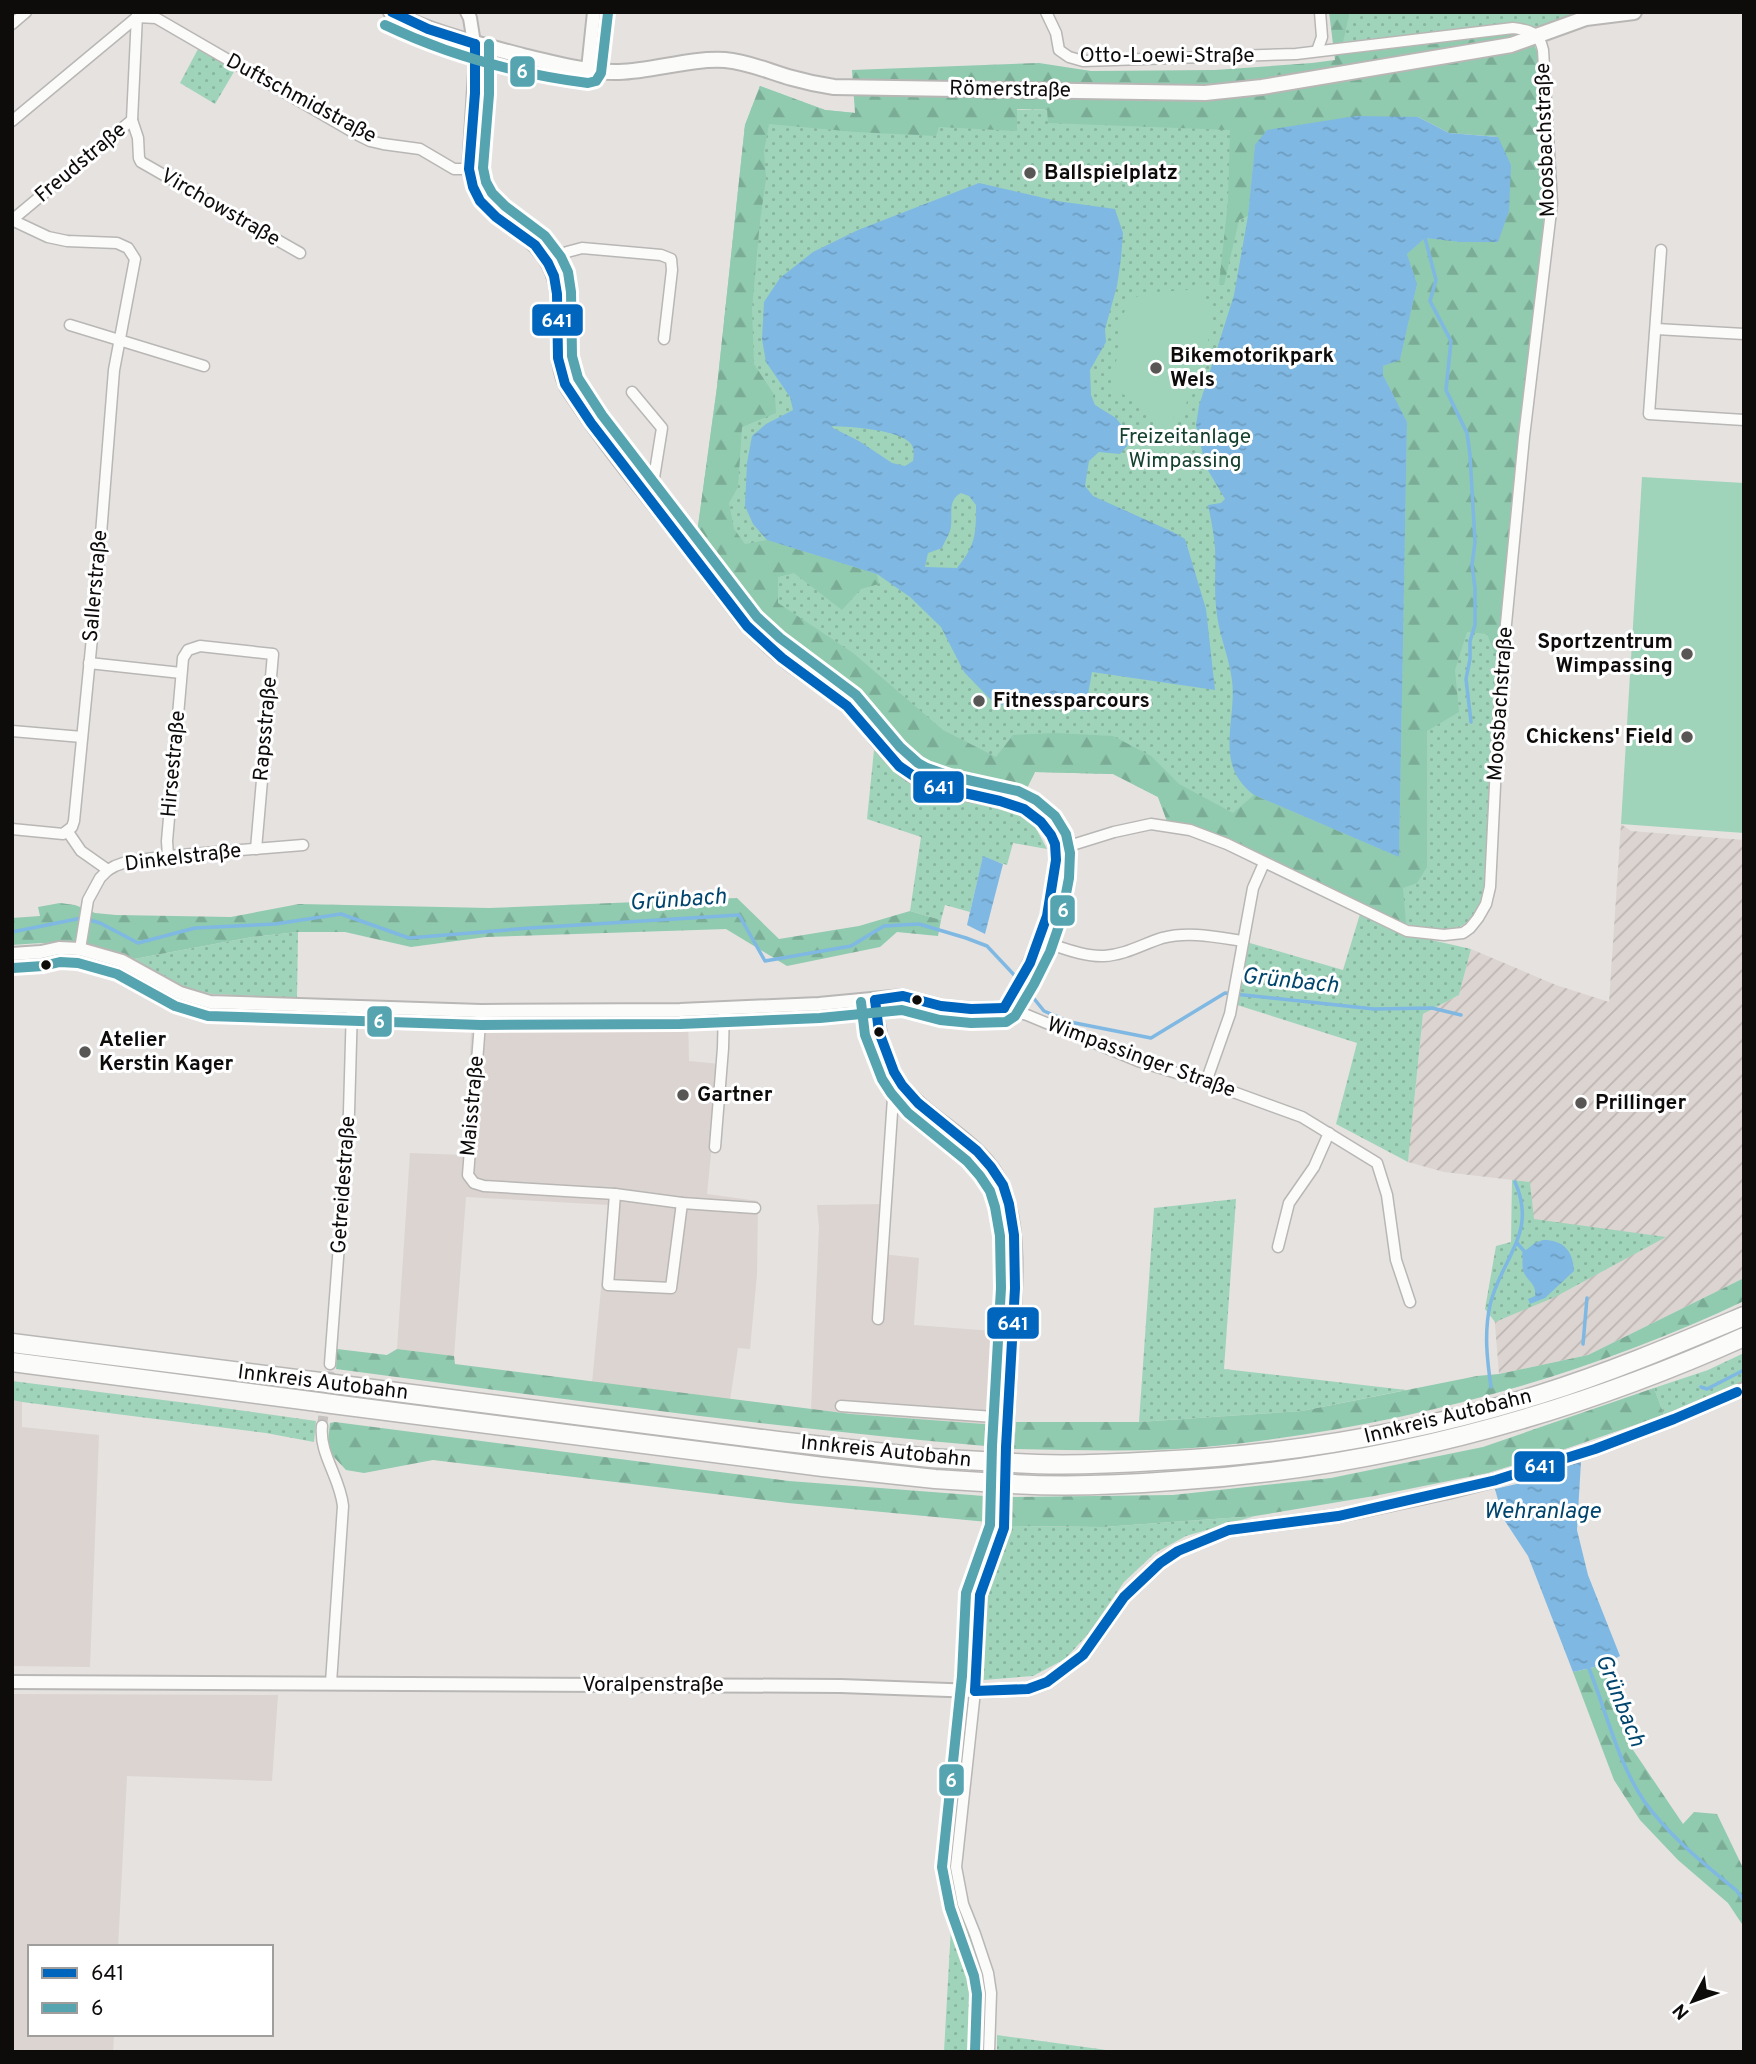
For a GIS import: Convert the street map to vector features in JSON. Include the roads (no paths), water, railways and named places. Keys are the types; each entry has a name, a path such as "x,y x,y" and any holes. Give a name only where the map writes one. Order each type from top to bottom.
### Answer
{"highway":[{"name":"Innkreis Autobahn","path":"12,1343 930,1458 1006,1457 1116,1464 1229,1458 1340,1442 1442,1422 1611,1370 1744,1316"},
{"name":"Innkreis Autobahn","path":"12,1362 1005,1489 1231,1478 1354,1460 1448,1441 1547,1413 1679,1366 1744,1338"}],"main road":[{"name":"Römerstraße","path":"391,12 428,29 475,44 550,63 617,72 723,60 754,65 792,78 834,87 1205,93 1262,88 1511,45 1586,18 1634,12"}],"street":[{"path":"12,24 26,12"},
{"path":"12,954 60,948 80,949 122,961 180,993 210,1002 481,1011 724,1008 819,1004 903,996 941,1006 1004,1009 1025,975 1041,941 1051,909 1056,850 1053,838 1045,826 1022,808 944,790 920,781 902,768 849,707 772,650 747,626 591,424 565,384 558,358 557,293 554,275 535,246 495,218 472,187 468,169 475,93 475,44 467,12"},
{"path":"588,69 594,12"},
{"name":"Otto-Loewi-Straße","path":"1046,12 1056,33 1059,50 1069,57 1083,61 1261,56 1513,28 1530,30 1538,36"},
{"path":"1317,51 1322,37 1320,12"},
{"path":"12,121 137,15"},
{"name":"Freudstraße","path":"13,221 132,120 137,15"},
{"name":"Duftschmidstraße","path":"137,15 156,18 370,141 419,149 454,169 468,169"},
{"name":"Moosbachstraße","path":"1056,850 1151,824 1190,830 1227,844 1408,931 1444,935 1463,933 1478,918 1486,904 1490,887 1498,725 1511,570 1552,203 1544,50 1538,36"},
{"name":"Virchowstraße","path":"132,120 141,162 300,253"},
{"name":"Sallerstraße","path":"13,221 48,237 67,241 117,243 123,245 135,259 114,370 74,821 68,832"},
{"path":"548,263 582,247 661,255 671,259 664,339"},
{"path":"1661,250 1649,414 1744,420"},
{"path":"70,325 204,366"},
{"path":"1656,330 1744,334"},
{"path":"632,392 662,428 653,484 643,491"},
{"name":"Rapsstraße","path":"188,650 200,646 273,654 256,849"},
{"name":"Hirsestraße","path":"168,856 181,673 183,658 188,650"},
{"path":"89,663 181,673"},
{"path":"12,731 82,737"},
{"path":"12,829 57,834 68,832 81,851 108,870"},
{"name":"Dinkelstraße","path":"80,949 86,912 93,890 108,870 126,862 168,856 303,845"},
{"path":"1206,1082 1233,1003 1253,888 1264,863"},
{"path":"1041,941 1087,955 1104,956 1179,935 1197,934 1243,941"},
{"path":"875,1000 878,1032 902,1085 918,1103 977,1151 1003,1185 1009,1203 1014,1235 1016,1288 1006,1457"},
{"name":"Getreidestraße","path":"330,1364 349,1112 352,1006"},
{"path":"715,1147 724,1008"},
{"name":"Wimpassinger Straße","path":"1004,1009 1027,1015 1138,1061 1206,1082 1302,1117 1377,1163 1388,1195 1396,1260 1410,1302"},
{"name":"Maisstraße","path":"481,1011 468,1175 474,1184 755,1208"},
{"path":"878,1319 893,1098 895,1091 902,1085"},
{"path":"1278,1247 1289,1203 1314,1167 1329,1133"},
{"path":"615,1194 608,1284 671,1289 681,1203"},
{"path":"1740,1391 1744,1404"},
{"name":"Voralpenstraße","path":"12,1682 842,1686 975,1691 1028,1689 1047,1682 1083,1655 1124,1597 1160,1563 1178,1551 1229,1530 1338,1516 1484,1483 1595,1449 1740,1391"},
{"path":"841,1406 1008,1418"},
{"path":"322,1426 322,1445 334,1472 343,1506 331,1683"},
{"path":"989,2052 991,1993 988,1973 963,1904 956,1867 975,1691 980,1595 1004,1528 1005,1489"}],"water":[{"path":"1356,116 1418,117 1449,133 1498,137 1511,165 1509,211 1498,242 1425,238 1407,254 1417,284 1400,360 1383,366 1383,375 1407,422 1399,857 1254,795 1241,783 1234,770 1230,756 1232,680 1217,617 1215,548 1208,505 1221,503 1225,499 1206,467 1196,425 1199,406 1234,295 1248,216 1255,145 1267,130"},
{"path":"979,183 1057,201 1115,209 1123,233 1121,258 1117,286 1105,329 1106,342 1090,370 1091,395 1095,405 1116,418 1130,436 1127,446 1120,454 1099,452 1089,461 1085,486 1093,496 1185,539 1206,609 1215,690 1092,672 1085,711 1050,702 1016,706 995,704 964,672 941,627 910,597 877,574 767,540 753,524 745,506 747,463 752,436 766,424 793,410 790,397 766,362 762,339 764,302 780,278 813,252 858,230","holes":["832,426 872,429 901,437 912,445 913,461 905,466 892,463","961,493 969,496 976,505 975,532 968,553 957,568 925,567 928,553 942,548 951,526 952,505 956,496"]},
{"path":"983,856 1003,864 985,934 967,925"},
{"path":"1543,1240 1556,1242 1566,1248 1572,1257 1574,1271 1545,1298 1530,1304 1528,1299 1535,1296 1535,1292 1523,1270 1522,1253"},
{"name":"Wehranlage","path":"1581,1461 1577,1530 1588,1575 1620,1656 1603,1665 1573,1672 1528,1556 1503,1518 1495,1489 1521,1483"}],"waterway":[{"path":"1425,238 1436,280 1430,301 1451,341 1446,390 1467,433 1470,455 1475,542 1472,565 1475,625 1470,641 1466,679 1471,722"},
{"name":"Grünbach","path":"12,932 82,918 100,923 138,943 195,928 275,924 341,914 409,938 739,915 765,961 851,946 884,926 919,924 987,946 1018,979"},
{"name":"Grünbach","path":"1023,985 1044,1011 1070,1022 1151,1038 1225,993 1374,1009 1432,1008 1461,1015"},
{"name":"Grünbach","path":"1491,1387 1487,1356 1488,1315 1495,1288 1520,1231 1521,1200 1515,1182"},
{"path":"1517,1243 1524,1251"},
{"path":"1583,1344 1587,1298"},
{"path":"1701,1387 1707,1389 1744,1370"},
{"name":"Grünbach","path":"1588,1666 1626,1769 1644,1801 1676,1838 1737,1891 1744,1901"}],"tunnel":[{"path":"322,1426 330,1364"}],"place":[{"name":"Ballspielplatz","path":"1030,173"},
{"name":"Bikemotorikpark Wels","path":"1156,368"},
{"name":"Sportzentrum Wimpassing","path":"1687,654"},
{"name":"Fitnessparcours","path":"979,701"},
{"name":"Chickens' Field","path":"1687,737"},
{"name":"Atelier Kerstin Kager","path":"85,1052"},
{"name":"Gartner","path":"683,1095"},
{"name":"Prillinger","path":"1581,1103"}],"park label":[{"name":"Freizeitanlage Wimpassing","path":"1185,449"}]}
